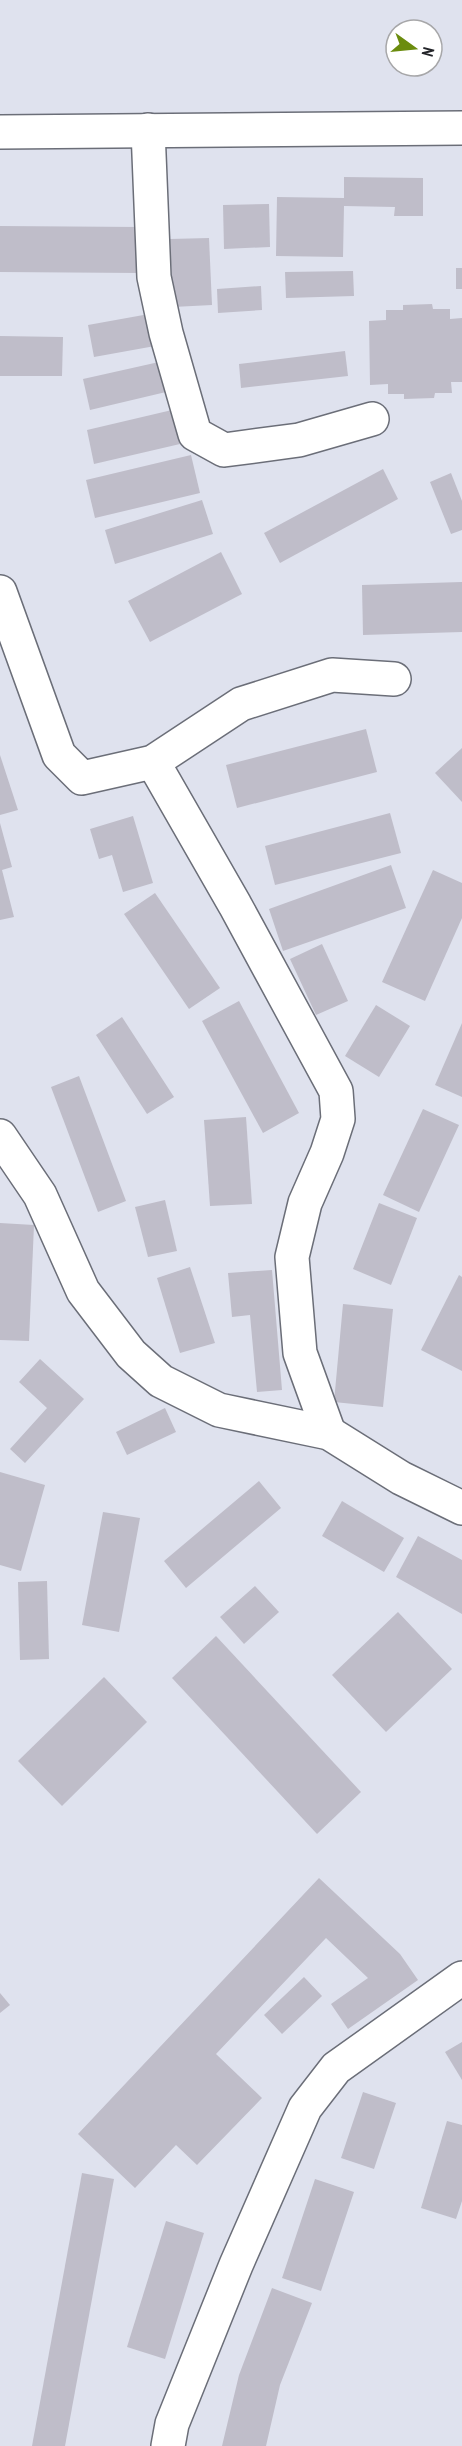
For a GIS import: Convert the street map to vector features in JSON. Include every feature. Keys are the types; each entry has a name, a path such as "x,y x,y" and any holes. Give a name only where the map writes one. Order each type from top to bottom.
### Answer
{"street":[{"path":"0,132 462,128"},
{"path":"148,130 154,277 166,333 195,434 224,450 299,440 372,419"},
{"path":"0,592 59,755 82,778 153,762 241,704 332,675 394,679"},
{"path":"153,762 235,905 336,1091 338,1119 327,1153 305,1203 292,1257 300,1353 329,1433"},
{"path":"0,1136 40,1195 84,1292 138,1361 160,1381 219,1410 329,1433 401,1478 462,1508"},
{"path":"168,2446 172,2424 232,2276 305,2108 336,2068 462,1978"}],"building":[{"path":"344,177 423,178 423,216 394,216 395,207 344,206 343,257 276,256 277,197 344,198"},
{"path":"269,204 270,247 224,249 223,205"},
{"path":"0,226 140,227 139,273 0,272"},
{"path":"209,238 212,305 173,307 170,239"},
{"path":"456,268 462,268 462,289 456,289"},
{"path":"353,271 354,296 286,298 285,272"},
{"path":"261,286 262,310 218,313 217,289"},
{"path":"432,304 433,309 450,309 450,319 462,318 462,382 451,382 452,393 435,393 434,398 404,399 404,394 388,394 388,384 370,385 369,321 386,320 386,310 403,310 403,305"},
{"path":"149,314 155,346 94,357 88,325"},
{"path":"0,336 63,337 62,376 0,376"},
{"path":"345,351 348,376 241,388 239,364"},
{"path":"159,362 166,392 90,410 83,379"},
{"path":"172,410 180,444 94,464 87,430"},
{"path":"191,455 200,493 95,518 86,480"},
{"path":"383,469 398,499 280,563 264,533"},
{"path":"451,473 462,501 462,530 451,534 430,482"},
{"path":"202,500 213,534 115,564 105,530"},
{"path":"221,552 242,594 150,642 128,601"},
{"path":"462,582 462,632 363,635 362,585"},
{"path":"366,729 377,772 237,808 226,765"},
{"path":"462,748 462,802 435,773"},
{"path":"0,755 18,810 0,815"},
{"path":"390,813 401,853 275,885 265,846"},
{"path":"133,816 153,883 123,892 112,855 99,859 90,829"},
{"path":"0,823 12,867 2,870 14,917 0,920"},
{"path":"391,865 406,908 283,951 269,909"},
{"path":"433,870 462,883 462,918 425,1001 382,982"},
{"path":"155,893 220,988 189,1009 124,914"},
{"path":"322,944 348,1001 316,1015 290,959"},
{"path":"239,1001 299,1113 263,1133 202,1021"},
{"path":"376,1005 410,1026 379,1077 345,1056"},
{"path":"122,1017 174,1097 147,1114 96,1035"},
{"path":"462,1023 462,1097 435,1085"},
{"path":"79,1076 126,1201 98,1212 51,1087"},
{"path":"423,1109 459,1125 419,1212 383,1195"},
{"path":"246,1117 252,1204 210,1206 204,1120"},
{"path":"165,1200 177,1251 148,1257 135,1207"},
{"path":"379,1203 417,1218 391,1285 353,1269"},
{"path":"0,1223 34,1225 29,1341 0,1340"},
{"path":"190,1267 215,1343 180,1353 157,1278"},
{"path":"272,1270 282,1390 257,1392 250,1315 232,1317 228,1273"},
{"path":"459,1275 462,1277 462,1371 421,1350"},
{"path":"343,1304 393,1309 383,1407 334,1402"},
{"path":"40,1359 84,1399 25,1463 10,1449 47,1408 19,1382"},
{"path":"165,1408 176,1432 127,1455 116,1432"},
{"path":"0,1472 45,1485 21,1571 0,1565"},
{"path":"259,1481 281,1508 186,1588 164,1561"},
{"path":"342,1501 404,1538 384,1572 322,1536"},
{"path":"103,1512 140,1518 119,1632 82,1625"},
{"path":"418,1536 462,1560 462,1614 396,1577"},
{"path":"47,1581 49,1659 20,1660 18,1582"},
{"path":"255,1586 279,1612 244,1644 220,1617"},
{"path":"398,1612 452,1669 386,1732 332,1675"},
{"path":"216,1636 361,1792 317,1834 172,1678"},
{"path":"104,1677 147,1722 62,1806 18,1761"},
{"path":"319,1878 400,1954 418,1980 348,2029 331,2004 368,1978 326,1938 216,2054 262,2098 197,2165 176,2145 135,2188 78,2134"},
{"path":"304,1977 322,1996 282,2034 264,2015"},
{"path":"0,1993 10,2005 0,2013"},
{"path":"462,2042 462,2080 445,2052"},
{"path":"363,2092 396,2103 374,2169 341,2158"},
{"path":"447,2121 462,2125 462,2201 456,2219 421,2208"},
{"path":"82,2173 114,2179 65,2446 32,2446"},
{"path":"315,2179 354,2192 321,2291 282,2278"},
{"path":"166,2221 204,2233 165,2359 127,2347"},
{"path":"272,2288 312,2303 280,2385 266,2446 222,2446 239,2375"}]}
